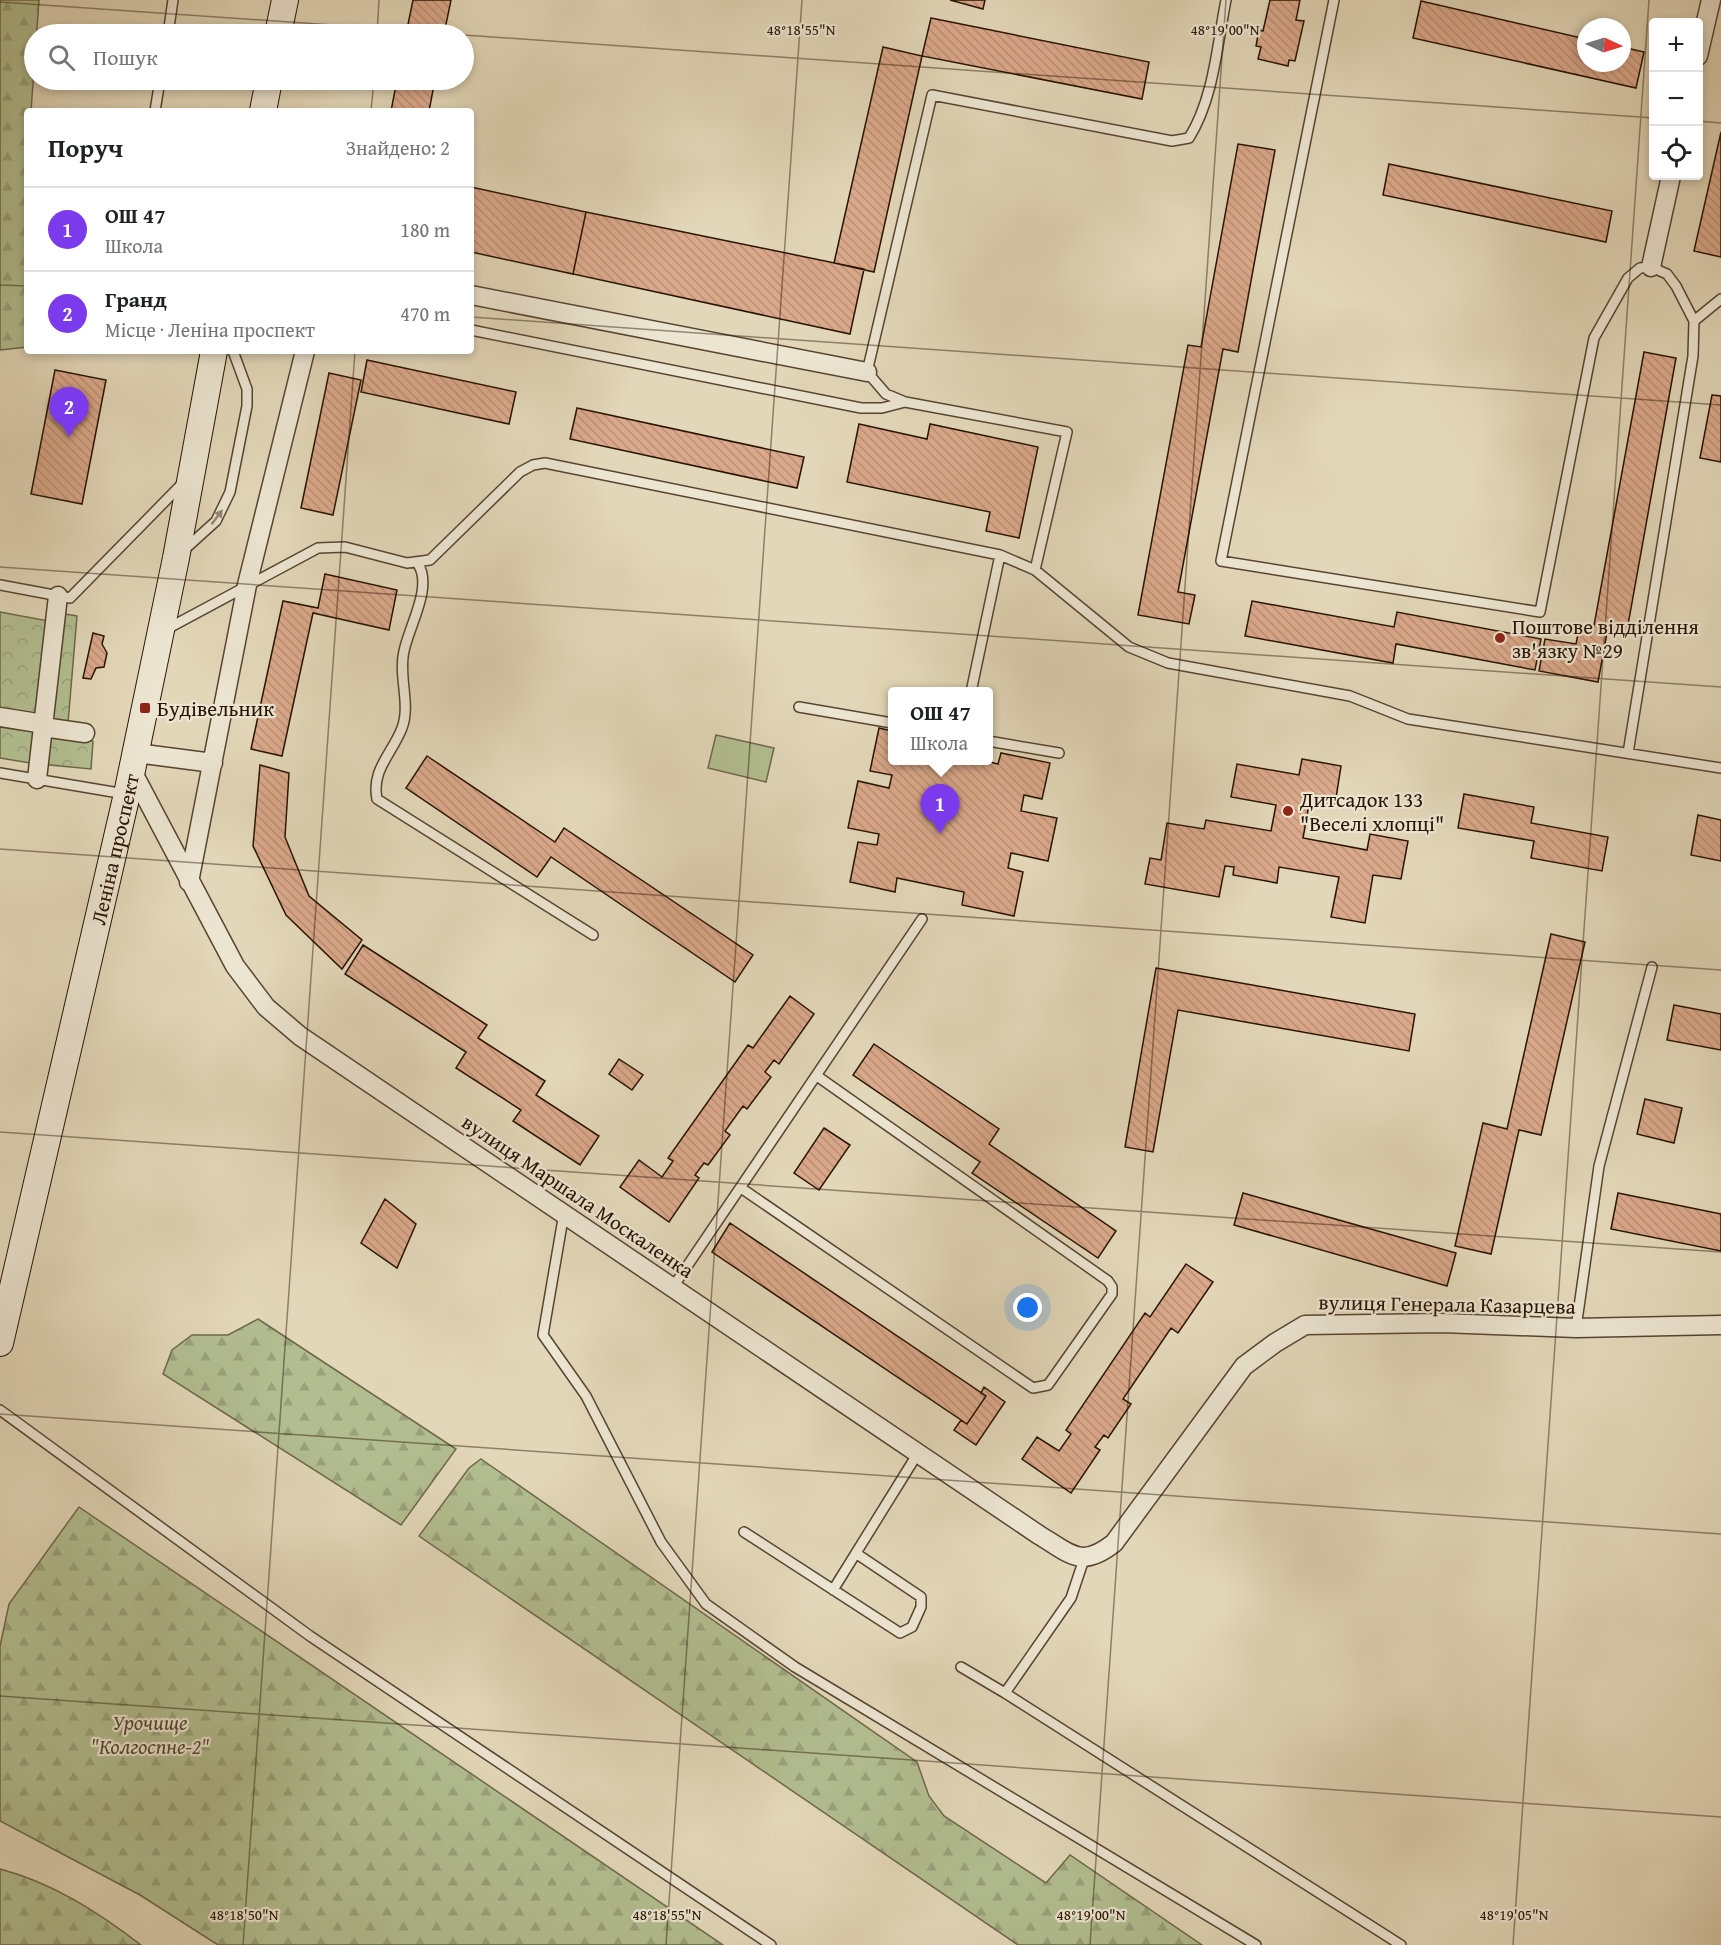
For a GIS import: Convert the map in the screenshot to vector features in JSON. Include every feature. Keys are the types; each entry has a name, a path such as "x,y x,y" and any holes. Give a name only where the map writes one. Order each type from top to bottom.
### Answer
{"main road":[{"path":"280,24 285,0"},
{"path":"263,108 267,90"},
{"name":"Леніна проспект","path":"0,1343 132,773 176,558 213,354"}],"street":[{"path":"1703,34 1711,0"},
{"path":"1651,267 1670,180"},
{"path":"474,296 867,372"},
{"path":"189,882 247,585 304,354"},
{"path":"37,779 58,596"},
{"path":"0,717 85,733"},
{"path":"132,773 213,763"},
{"name":"вулиця Маршала Москаленка","path":"132,773 235,966 266,1007 300,1036 1039,1535 1070,1553 1091,1557"},
{"name":"вулиця Генерала Казарцева","path":"1091,1557 1114,1543 1244,1366 1305,1325 1442,1323 1575,1328 1721,1325"}],"lane":[{"path":"169,24 173,0"},
{"path":"1035,570 1067,432 905,402 886,394 867,372 932,95 1172,141 1189,138 1201,119 1226,0"},
{"path":"1334,0 1221,561 1540,612 1594,338 1628,278 1640,268 1651,267 1667,274 1694,321 1694,356 1628,753"},
{"path":"155,108 158,90"},
{"path":"1694,321 1721,299"},
{"path":"474,331 861,408 882,408 905,402"},
{"path":"176,558 216,521 230,492 247,406 247,389 234,354"},
{"path":"160,633 318,548 333,546 418,564 430,560 520,472 533,465 545,464 1000,555 1035,570 1129,647 1168,663 1350,696 1408,719 1721,768"},
{"path":"0,585 70,598 191,475"},
{"path":"972,687 1000,555"},
{"path":"418,564 424,573 423,584 403,652 401,670 404,717 402,728 376,774 374,788 377,799 593,935"},
{"path":"799,707 888,722"},
{"path":"993,742 1059,753"},
{"path":"0,773 37,779 132,773"},
{"path":"674,1287 922,919"},
{"path":"1575,1328 1599,1166 1652,967"},
{"path":"741,1188 1033,1388 1048,1385 1112,1294 1112,1287 1108,1281 818,1076"},
{"path":"564,1213 543,1335 586,1396 661,1542 706,1604 795,1667 1256,1945"},
{"path":"0,1410 310,1636 771,1945"},
{"path":"833,1590 918,1453"},
{"path":"744,1532 900,1633 912,1628 921,1607 921,1596 857,1554"},
{"path":"1005,1693 1071,1598 1091,1557"},
{"path":"961,1667 1401,1945"}],"green space":[{"path":"0,0 39,0 37,24 24,24 24,90 33,90 31,108 24,108 24,347 0,350"},
{"path":"0,612 54,622 43,721 0,714"},
{"path":"65,614 77,616 68,723 50,722"},
{"path":"0,720 40,725 36,764 0,758"},
{"path":"44,731 93,741 91,769 40,764"},
{"path":"716,735 774,748 766,782 708,768"},
{"path":"258,1319 456,1449 401,1525 163,1374 172,1350 192,1335 228,1335"},
{"path":"481,1459 917,1762 929,1796 944,1816 1046,1883 1070,1855 1202,1945 1018,1945 419,1536 469,1468"},
{"name":"Урочище \"Колгоспне-2\"","path":"79,1507 723,1945 218,1945 140,1895 0,1821 0,1646 9,1604"},
{"path":"0,1869 57,1890 108,1921 141,1945 0,1945"}],"building":[{"path":"413,0 451,0 446,24 408,24"},
{"path":"950,0 985,0 983,9"},
{"path":"1270,0 1300,0 1296,20 1304,21 1295,61 1289,60 1288,66 1258,59 1261,47 1256,46 1259,30 1263,31"},
{"path":"1421,1 1577,37 1577,72 1631,72 1631,49 1644,52 1636,88 1413,38"},
{"path":"931,18 1149,62 1142,99 922,56"},
{"path":"883,47 922,56 874,272 834,263"},
{"path":"395,90 433,90 430,108 392,108"},
{"path":"1721,132 1721,257 1694,251"},
{"path":"1238,144 1275,150 1238,352 1223,349 1178,592 1195,595 1189,624 1138,615 1188,345 1201,347"},
{"path":"1389,164 1612,211 1606,242 1383,195"},
{"path":"474,188 586,212 573,274 474,253"},
{"path":"586,212 864,269 850,334 573,274"},
{"path":"1644,352 1676,358 1626,636 1607,633 1598,682 1539,671 1545,639 1576,644 1579,629 1593,631"},
{"path":"367,360 516,392 509,424 361,392"},
{"path":"55,370 106,380 82,504 31,494"},
{"path":"329,373 361,380 333,515 301,508"},
{"path":"1712,395 1721,396 1721,462 1700,458"},
{"path":"577,408 804,457 797,488 570,439"},
{"path":"859,424 927,439 930,424 1038,447 1019,538 986,531 990,512 847,482"},
{"path":"325,574 397,590 389,630 313,613 282,756 251,749 283,601 318,608"},
{"path":"1252,601 1394,627 1397,612 1541,639 1535,670 1396,644 1393,663 1245,636"},
{"path":"93,633 104,636 102,644 107,653 104,667 96,668 91,679 83,678"},
{"path":"879,728 888,730 888,765 993,765 993,763 998,764 1001,753 1050,763 1042,799 1024,795 1021,811 1057,818 1048,861 1011,853 1008,868 1023,872 1014,916 962,905 964,892 897,878 895,892 850,882 858,842 877,845 879,834 848,828 858,781 889,788 892,775 870,771"},
{"path":"427,756 555,842 564,828 753,955 735,982 551,857 537,877 406,788"},
{"path":"1302,759 1341,766 1335,804 1310,799 1303,838 1367,850 1370,834 1408,841 1401,879 1373,875 1365,923 1331,917 1339,877 1279,867 1277,883 1233,875 1234,867 1225,866 1219,897 1145,884 1150,858 1161,860 1167,823 1204,829 1206,820 1271,831 1276,805 1231,797 1237,764 1299,775"},
{"path":"260,765 289,773 285,837 309,896 362,940 342,969 286,915 253,846"},
{"path":"1464,794 1534,807 1531,823 1608,837 1602,871 1531,858 1534,841 1458,828"},
{"path":"1698,815 1721,820 1721,861 1691,855"},
{"path":"1551,934 1585,942 1541,1135 1519,1130 1491,1254 1455,1246 1483,1123 1507,1129"},
{"path":"363,945 487,1025 478,1038 545,1081 536,1095 599,1136 580,1165 513,1121 521,1110 456,1068 466,1052 345,974"},
{"path":"1156,968 1415,1014 1409,1051 1178,1010 1153,1152 1125,1147"},
{"path":"790,996 814,1014 779,1064 774,1060 765,1072 771,1077 747,1109 743,1106 725,1131 730,1135 708,1165 704,1163 695,1175 699,1178 669,1222 620,1187 639,1160 662,1177 673,1161 668,1158 748,1045 753,1048"},
{"path":"1674,1005 1721,1014 1721,1050 1667,1040"},
{"path":"874,1044 999,1129 989,1144 1116,1231 1098,1258 972,1173 980,1162 853,1075"},
{"path":"619,1059 643,1075 632,1090 609,1074"},
{"path":"1645,1099 1682,1108 1674,1143 1637,1134"},
{"path":"824,1128 850,1145 819,1190 794,1173"},
{"path":"1243,1193 1456,1253 1447,1286 1234,1225"},
{"path":"1618,1193 1721,1214 1721,1251 1611,1229"},
{"path":"385,1199 416,1224 397,1268 361,1243"},
{"path":"730,1223 986,1396 967,1424 712,1252"},
{"path":"1186,1264 1213,1282 1178,1333 1171,1328 1123,1399 1131,1404 1108,1438 1104,1435 1095,1447 1100,1450 1071,1493 1022,1459 1037,1437 1059,1451 1071,1434 1066,1430 1145,1313 1150,1317"},
{"path":"984,1387 1005,1402 976,1445 954,1430 961,1420 967,1424 986,1396 981,1393"}],"place":[{"name":"Гранд","path":"69,437"},
{"name":"Поштове відділення зв'язку №29","path":"1500,638"},
{"name":"Будівельник","path":"145,708"},
{"name":"Дитсадок 133 \"Веселі хлопці\"","path":"1288,811"},
{"name":"ОШ 47","path":"940,834"}]}
